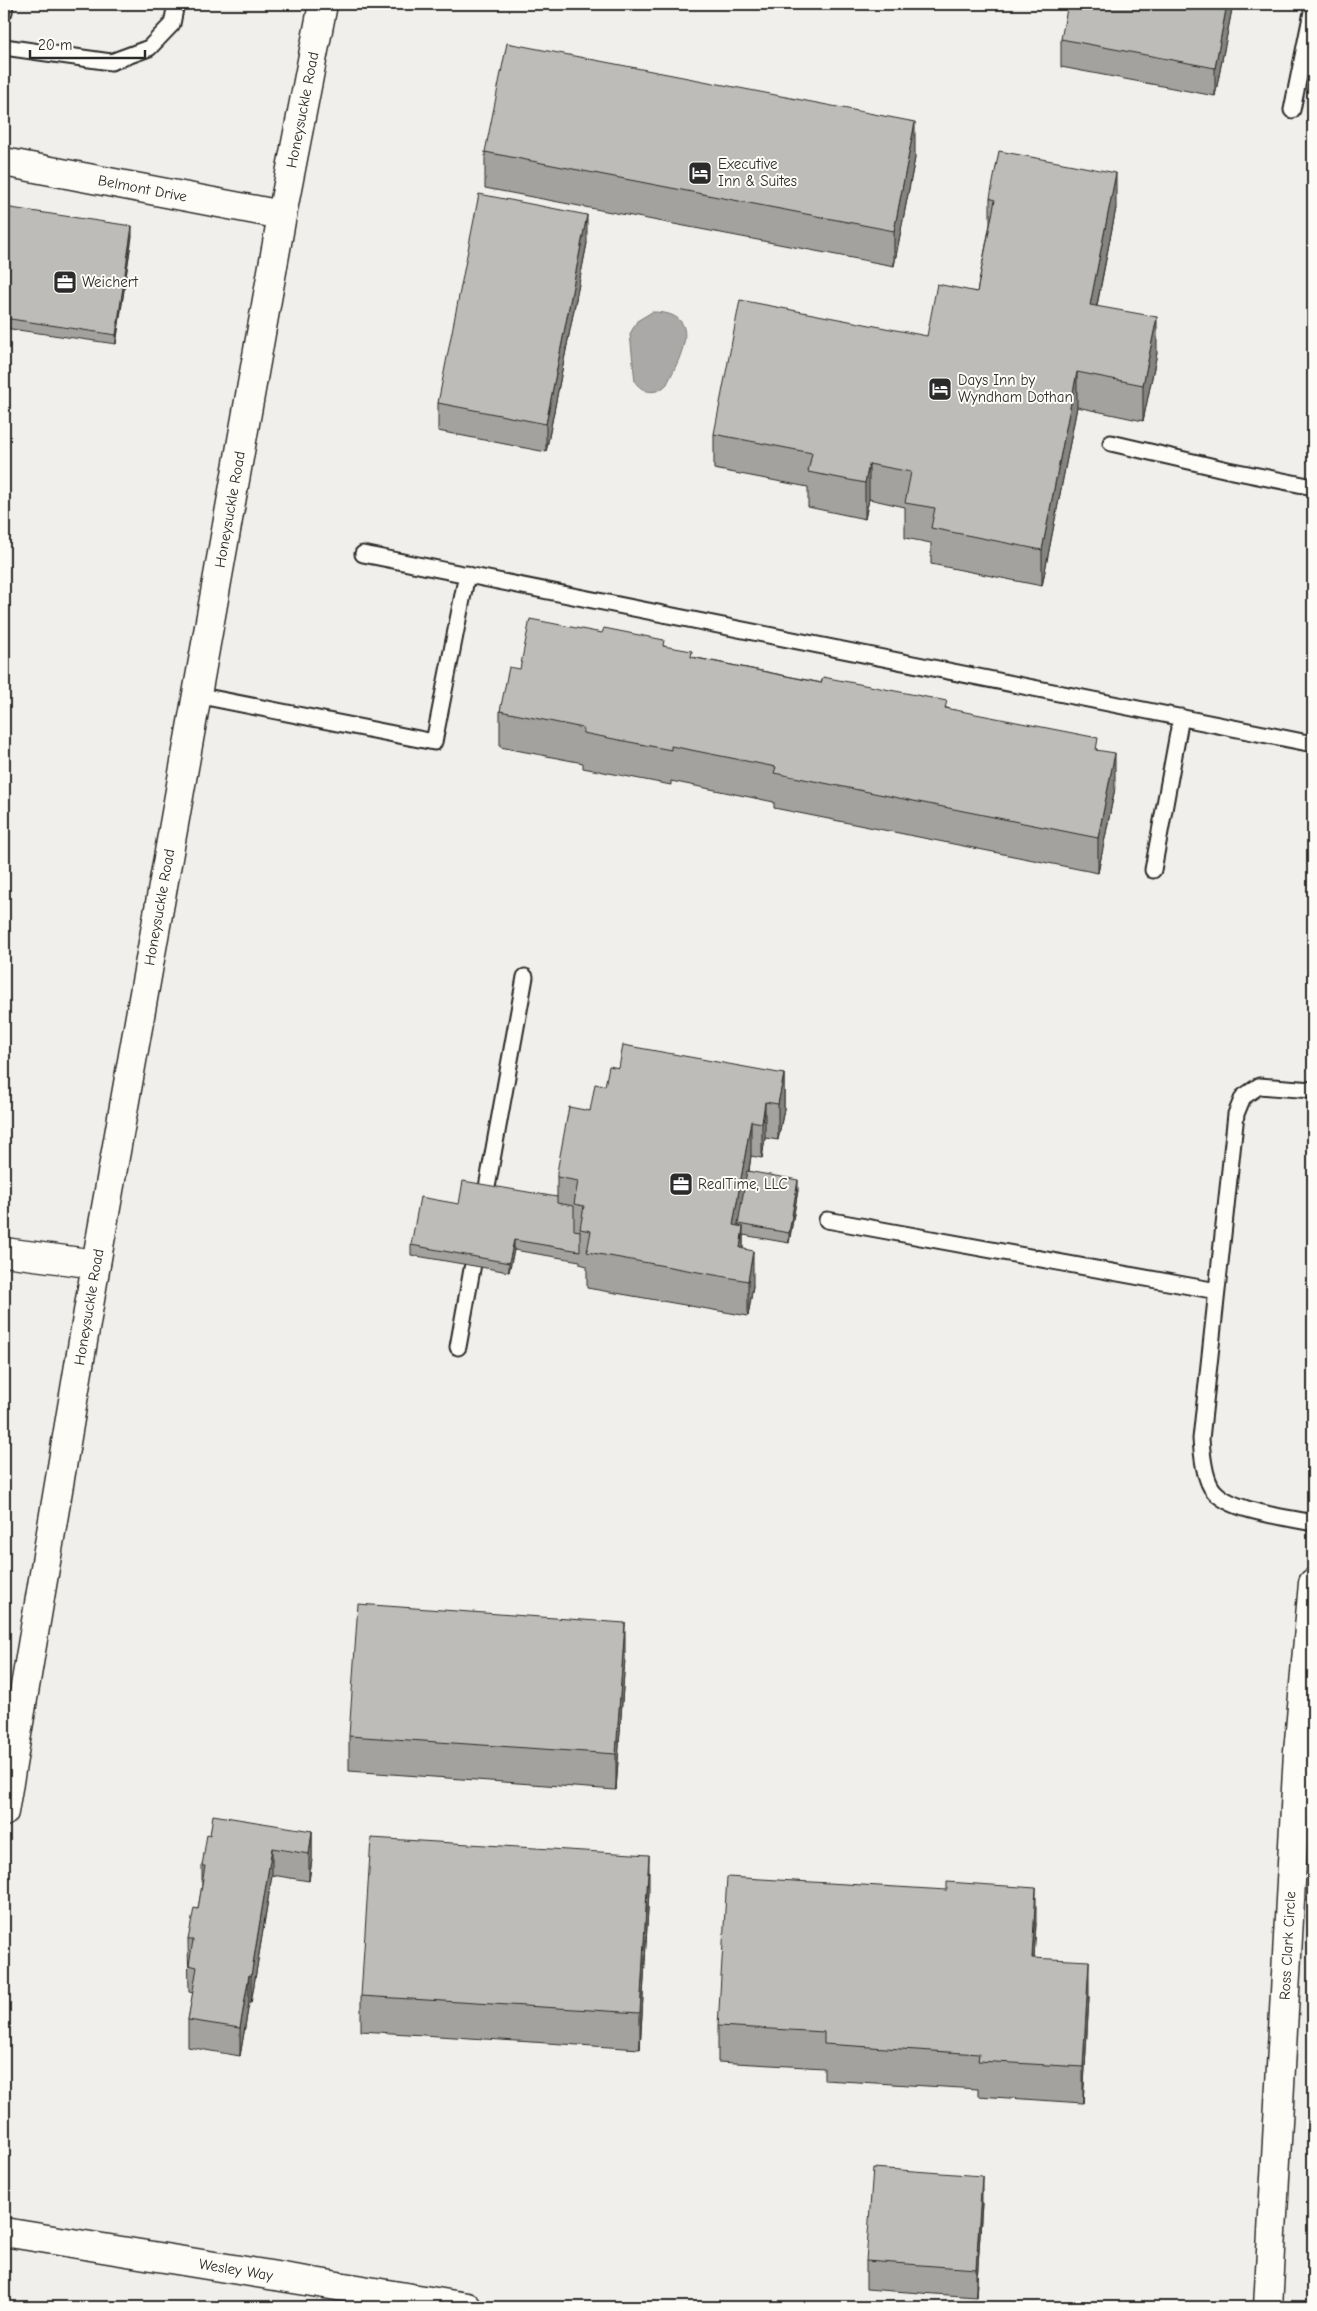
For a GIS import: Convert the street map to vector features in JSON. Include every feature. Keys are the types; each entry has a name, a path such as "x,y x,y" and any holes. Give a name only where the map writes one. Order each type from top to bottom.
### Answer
{"main road":[{"name":"Honeysuckle Road","path":"4,1812 63,1472 96,1264 196,695 282,215 323,4"},
{"name":"Belmont Drive","path":"4,162 282,215"},
{"path":"4,1252 96,1264"},
{"name":"Ross Clark Circle","path":"1268,2307 1297,1762 1313,1583"},
{"name":"Wesley Way","path":"4,2232 467,2307"}],"lane":[{"path":"4,12 5,4"},
{"path":"4,47 111,62 149,48 172,24 176,4"},
{"path":"1292,110 1313,7"},
{"path":"1111,443 1313,487"},
{"path":"364,554 1313,744"},
{"path":"196,695 434,742 468,574"},
{"path":"1153,870 1181,718"},
{"path":"458,1347 525,977"},
{"path":"1313,1090 1259,1086 1243,1097 1236,1114 1201,1439 1202,1461 1213,1490 1226,1500 1254,1510 1313,1523"},
{"path":"827,1220 1217,1291"}],"shaded area":[{"path":"652,312 669,314 679,320 684,328 685,338 678,362 667,384 659,390 651,392 642,389 635,382 630,334 637,321"}],"building":[{"path":"1068,4 1227,4 1215,68 1061,39"},
{"name":"Executive Inn & Suites","path":"507,43 915,122 894,231 485,152"},
{"name":"Days Inn by Wyndham Dothan","path":"999,151 1116,173 1090,305 1157,317 1143,385 1077,372 1042,550 931,528 935,508 905,503 911,472 869,464 865,483 808,472 812,453 714,434 740,300 927,336 937,284 977,292 995,200 990,198"},
{"path":"479,194 587,215 546,424 438,403"},
{"name":"Weichert","path":"4,207 132,226 116,335 4,318"},
{"path":"530,619 602,633 604,628 664,640 663,646 692,651 691,657 821,683 823,677 947,701 945,708 1098,738 1096,750 1115,753 1098,838 774,773 776,767 671,746 671,750 583,733 583,728 500,711 509,667 520,669"},
{"path":"623,1045 784,1074 778,1104 765,1102 762,1123 751,1121 733,1225 743,1227 740,1248 753,1251 748,1281 587,1252 591,1231 580,1229 584,1206 574,1204 578,1181 557,1177 557,1172 569,1107 590,1111 595,1084 605,1086 609,1066 619,1068"},
{"path":"747,1171 798,1180 789,1233 738,1224"},
{"path":"463,1181 557,1197 557,1203 574,1206 574,1230 580,1231 580,1251 514,1240 509,1263 411,1245 420,1197 459,1204"},
{"path":"358,1604 625,1623 616,1754 349,1736"},
{"path":"213,1815 312,1831 309,1854 272,1848 251,1976 249,1975 240,2028 188,2020 197,1967 189,1965 193,1940 188,1940 194,1908 198,1909 205,1866 202,1866 207,1834 210,1835"},
{"path":"371,1838 649,1855 640,2013 361,1996"},
{"path":"727,1877 947,1890 947,1882 1036,1888 1032,1958 1089,1961 1083,2067 978,2061 979,2054 824,2044 824,2032 718,2026"},
{"path":"873,2168 982,2176 976,2269 866,2261"}],"place":[{"name":"Executive Inn & Suites","path":"700,173"},
{"name":"Weichert","path":"65,282"},
{"name":"Days Inn by Wyndham Dothan","path":"940,389"},
{"name":"RealTime, LLC","path":"681,1184"}]}
